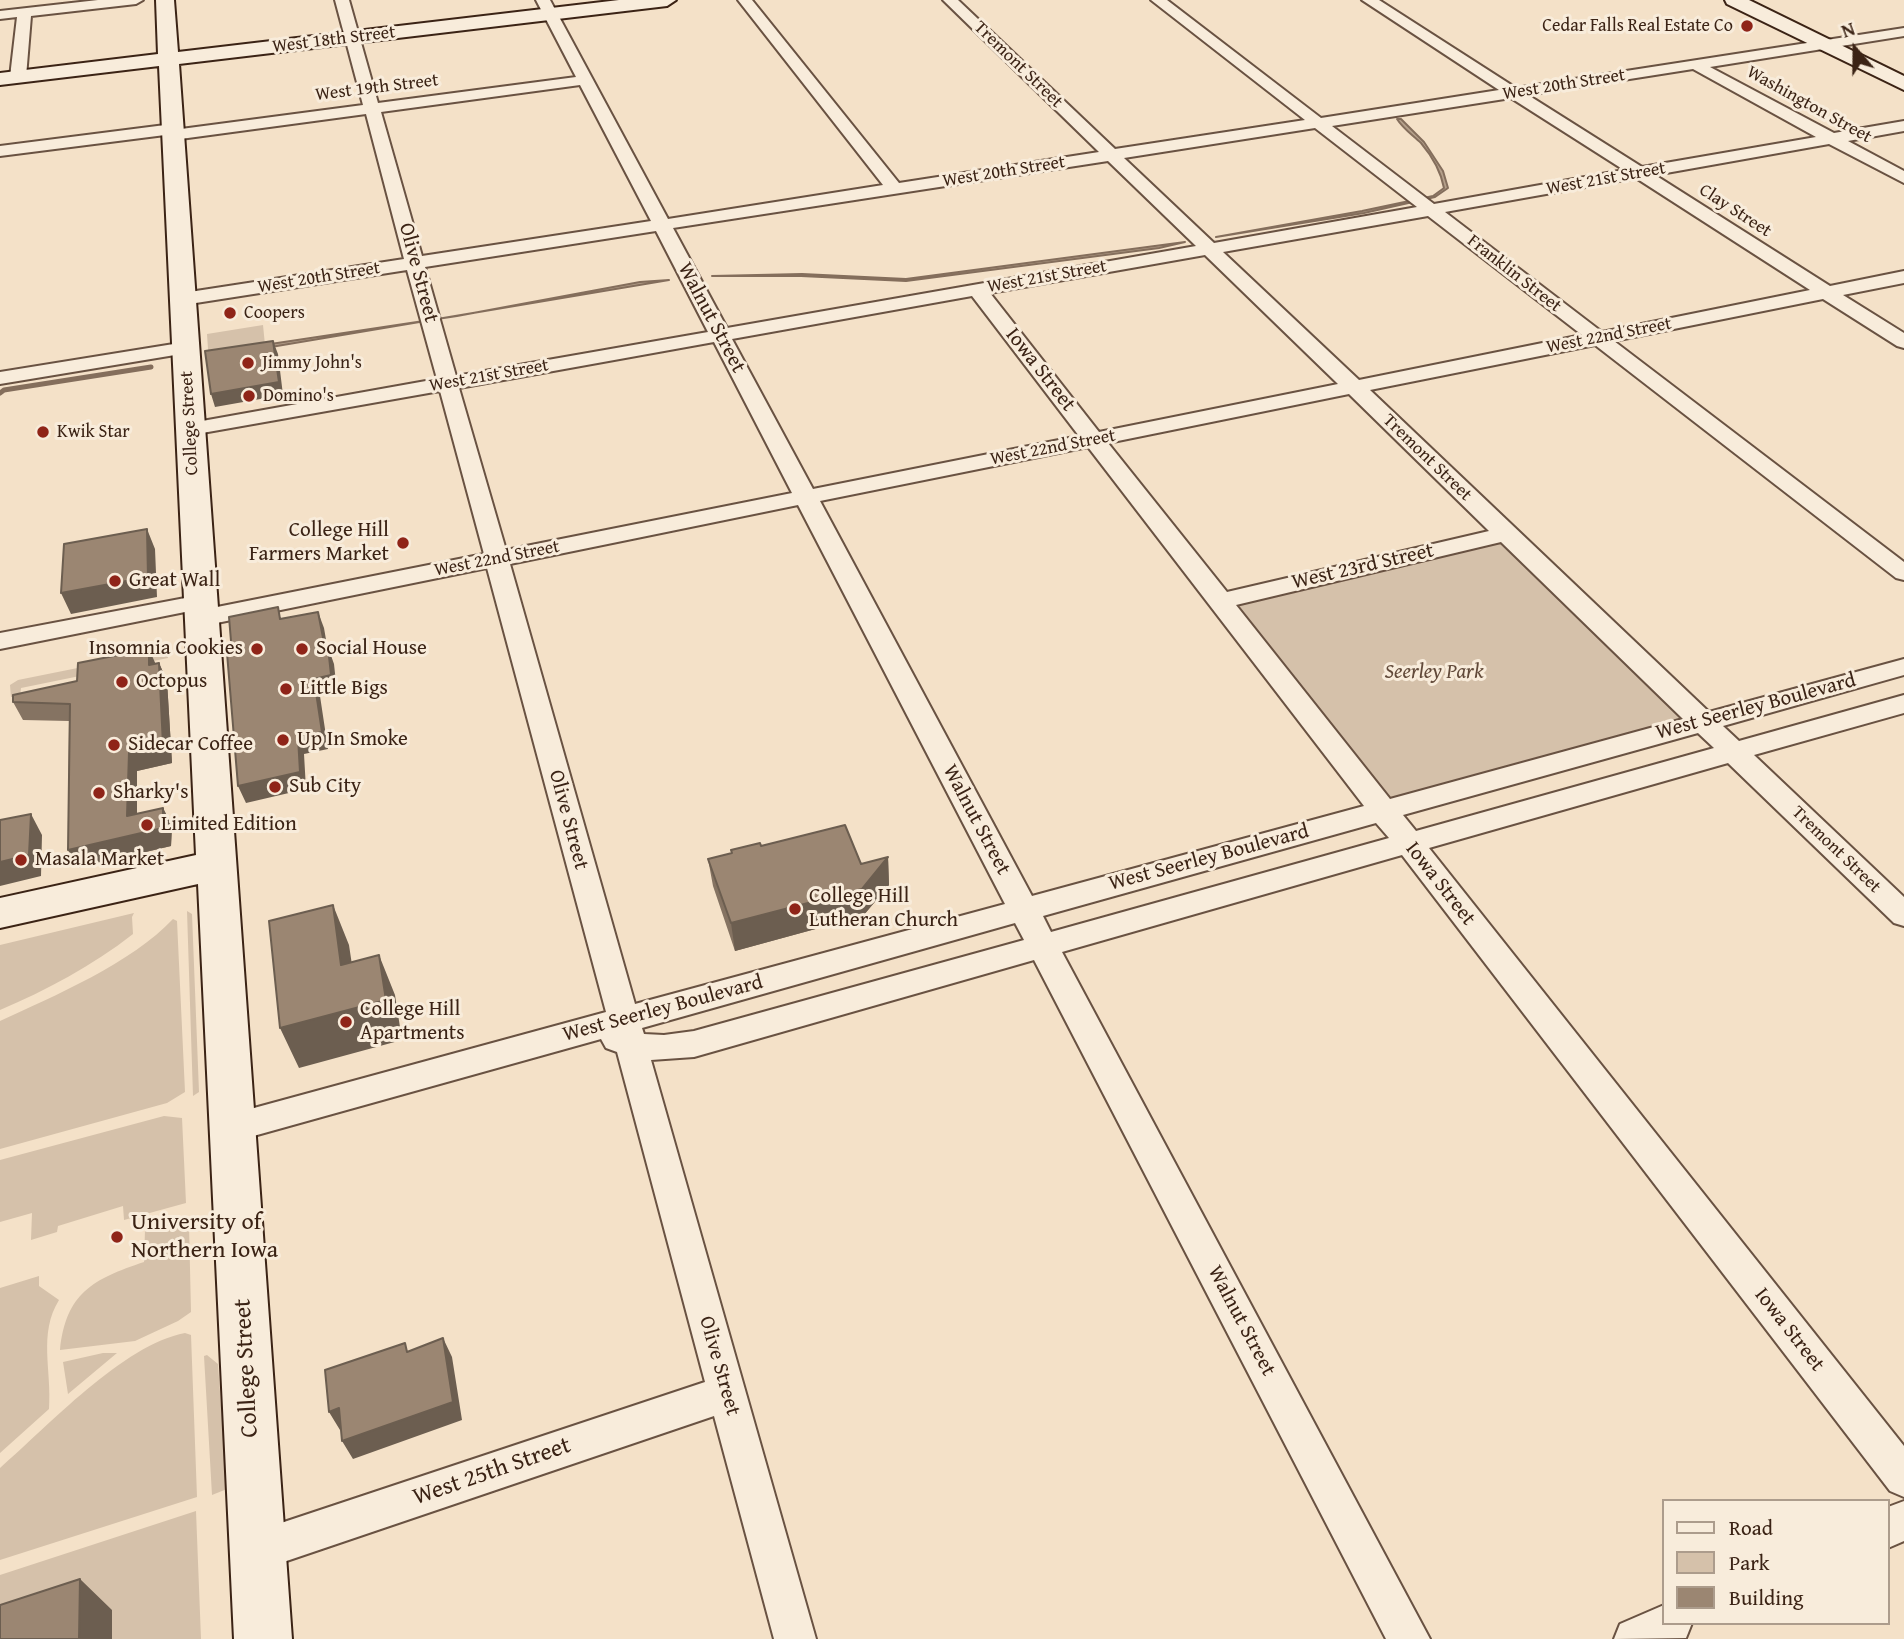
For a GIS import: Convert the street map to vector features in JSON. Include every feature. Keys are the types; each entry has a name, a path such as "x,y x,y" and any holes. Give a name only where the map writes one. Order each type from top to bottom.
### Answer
{"street":[{"path":"0,15 136,0"},
{"name":"College Street","path":"165,0 201,610 208,867 232,1128 263,1639"},
{"name":"Olive Street","path":"342,0 795,1639"},
{"name":"West 18th Street","path":"9,78 353,37 546,7 667,0"},
{"path":"746,0 895,189"},
{"name":"Tremont Street","path":"950,0 1904,915"},
{"name":"Franklin Street","path":"1158,0 1904,573"},
{"name":"Clay Street","path":"1369,0 1904,342"},
{"path":"1734,0 1904,84"},
{"name":"Walnut Street","path":"546,7 1409,1639"},
{"path":"9,78 24,13"},
{"name":"West 20th Street","path":"183,299 1904,32"},
{"name":"Washington Street","path":"1696,65 1904,178"},
{"name":"West 19th Street","path":"0,151 372,108 585,80"},
{"name":"West 21st Street","path":"191,429 1209,248 1422,203 1639,173 1904,126"},
{"name":"West 22nd Street","path":"0,641 201,610 497,559 1904,277"},
{"name":"Iowa Street","path":"977,290 1904,1477"},
{"path":"0,378 186,348"},
{"name":"West 23rd Street","path":"1220,601 1506,534"},
{"name":"West Seerley Boulevard","path":"232,1128 514,1050 626,1033 1023,910 1904,667"},
{"name":"West Seerley Boulevard","path":"626,1033 660,1050 694,1044 1706,762 1734,751 1904,704"},
{"path":"0,913 208,867"},
{"name":"West 25th Street","path":"257,1550 727,1393"},
{"path":"1635,1639 1666,1625"}],"green space":[{"path":"263,325 266,355 209,364 207,334"},
{"name":"Seerley Park","path":"1506,534 1703,722 1383,810 1220,601"},
{"path":"167,650 168,658 21,688 20,697 11,697 10,685 18,680"},
{"path":"187,911 192,914 199,1092 193,1096"},
{"path":"134,913 133,934 102,957 0,1010 0,945"},
{"path":"173,919 177,921 185,1092 167,1103 0,1149 0,1021 114,964 156,935"},
{"path":"164,1116 182,1118 186,1203 124,1220 123,1206 58,1226 57,1232 31,1240 32,1213 0,1222 0,1160"},
{"path":"180,1216 189,1225 191,1312 135,1341 60,1350 68,1315 85,1291 110,1275 144,1262 145,1230 149,1225"},
{"path":"39,1276 39,1286 59,1300 47,1339 49,1409 0,1453 0,1288"},
{"path":"185,1333 191,1335 197,1497 0,1560 0,1468 87,1389 112,1370 161,1340"},
{"path":"103,1353 117,1353 68,1394 63,1362"},
{"path":"207,1355 218,1364 227,1489 212,1495 204,1356"},
{"path":"196,1511 201,1639 112,1639 112,1611 0,1639 0,1575"}],"shaded area":[{"path":"1397,119 1401,119 1424,142 1443,171 1448,188 1435,197 1364,213 1216,237 1433,196 1444,188 1438,170 1421,143"},
{"path":"1185,242 1159,248 906,281 801,276 712,276 802,274 906,279"},
{"path":"669,280 475,313 640,282"},
{"path":"439,319 265,348 264,345"}],"building":[{"path":"273,341 279,382 211,394 205,351"},
{"path":"147,529 148,577 61,593 64,544"},
{"path":"278,607 280,619 318,612 325,648 328,647 331,675 314,679 322,732 298,737 300,772 238,786 227,653 232,653 229,617"},
{"path":"149,649 149,665 159,663 163,745 129,753 127,816 163,808 163,828 68,850 70,704 13,702 13,695 77,681 78,663"},
{"path":"31,814 29,855 0,862 0,820"},
{"path":"845,825 861,864 888,857 862,889 731,923 708,859 732,853 731,850 760,843 761,846"},
{"path":"333,905 341,965 379,955 386,1000 280,1028 269,921"},
{"path":"443,1338 453,1402 342,1441 339,1408 329,1412 325,1370 405,1343 407,1352"},
{"path":"80,1579 79,1639 0,1639 0,1605"}],"waterway":[{"path":"0,393 4,390 151,367"}],"place":[{"name":"Cedar Falls Real Estate Co","path":"1747,26"},
{"name":"Coopers","path":"230,313"},
{"name":"Jimmy John's","path":"248,363"},
{"name":"Domino's","path":"249,396"},
{"name":"Kwik Star","path":"43,432"},
{"name":"College Hill Farmers Market","path":"403,543"},
{"name":"Great Wall","path":"115,581"},
{"name":"Insomnia Cookies","path":"257,649"},
{"name":"Social House","path":"302,649"},
{"name":"Octopus","path":"122,682"},
{"name":"Little Bigs","path":"286,689"},
{"name":"Up In Smoke","path":"283,740"},
{"name":"Sidecar Coffee","path":"114,745"},
{"name":"Sub City","path":"275,787"},
{"name":"Sharky's","path":"99,793"},
{"name":"Limited Edition","path":"147,825"},
{"name":"Masala Market","path":"21,860"},
{"name":"College Hill Lutheran Church","path":"795,909"},
{"name":"College Hill Apartments","path":"346,1022"},
{"name":"University of Northern Iowa","path":"117,1237"}]}
